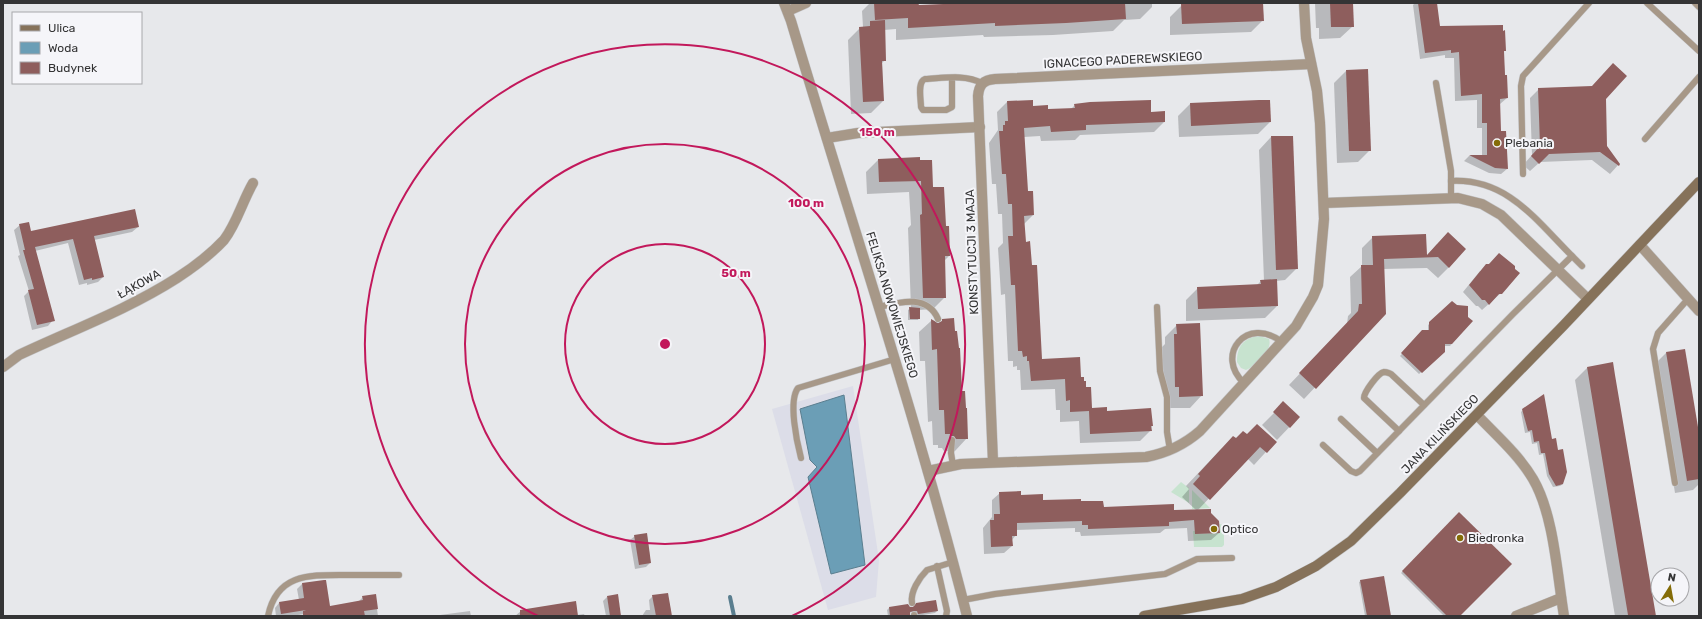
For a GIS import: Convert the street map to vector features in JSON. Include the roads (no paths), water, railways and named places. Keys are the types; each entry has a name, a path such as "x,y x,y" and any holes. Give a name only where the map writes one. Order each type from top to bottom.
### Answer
{"main road":[{"name":"JANA KILIŃSKIEGO","path":"1144,616 1182,613 1242,599 1276,587 1316,566 1351,542 1477,414 1699,182"}],"street":[{"path":"786,7 806,3"},
{"path":"928,471 953,465 993,462 1133,458 1153,456 1170,450 1191,439 1200,431 1296,326 1307,309 1318,285 1322,248 1324,203 1320,108 1305,30 1304,3"},
{"name":"FELIKSA NOWOWIEJSKIEGO","path":"786,7 880,307 928,471 967,616"},
{"name":"IGNACEGO PADEREWSKIEGO","path":"982,83 995,79 1311,64"},
{"path":"828,138 858,133 980,127 978,96 982,83"},
{"name":"KONSTYTUCJI 3 MAJA","path":"980,127 993,462"},
{"name":"ŁĄKOWA","path":"3,367 19,356 130,304 165,285 197,264 216,248 231,230 244,198 253,183"},
{"path":"1324,203 1451,198 1473,201 1495,210 1588,299"},
{"path":"1640,244 1699,311"},
{"path":"1477,414 1521,462 1539,490 1548,517 1564,616"},
{"path":"1516,616 1561,598"}],"lane":[{"path":"1523,174 1521,86 1523,76 1589,3"},
{"path":"1646,3 1699,51"},
{"path":"1695,3 1699,7"},
{"path":"1645,139 1699,77"},
{"path":"952,78 952,108 946,110 923,110 921,107 920,83 922,80 952,78 970,78 982,83"},
{"path":"1436,83 1451,181 1451,198"},
{"path":"1451,181 1474,181 1491,186 1510,196 1582,266"},
{"path":"1323,445 1351,471 1356,473 1360,471 1557,269 1572,256"},
{"path":"1675,483 1653,350 1658,333 1688,299"},
{"path":"880,307 916,301 928,305 938,319"},
{"path":"1157,307 1160,371 1167,397 1167,432 1170,450"},
{"path":"1244,383 1236,374 1233,364 1235,348 1239,339 1248,334 1260,333 1271,335 1282,342"},
{"path":"800,458 794,420 794,398 798,388 895,359"},
{"path":"1399,431 1364,398 1365,392 1381,373 1386,372 1390,374 1424,405"},
{"path":"1341,419 1377,453"},
{"path":"952,440 951,453 953,465"},
{"path":"963,600 991,595 1165,574 1197,559 1232,558"},
{"path":"912,603 911,598 913,591 925,572 929,568 952,562"},
{"path":"937,566 947,611 946,616"},
{"path":"268,616 271,603 277,592 295,580 317,575 399,574"}],"water":[{"path":"844,395 865,565 831,574 808,477 817,467 810,460 800,409"}],"waterway":[{"path":"730,597 734,616"}],"place":[{"name":"Plebania","path":"1497,143"},
{"name":"Optico","path":"1214,529"},
{"name":"Biedronka","path":"1460,538"}]}
